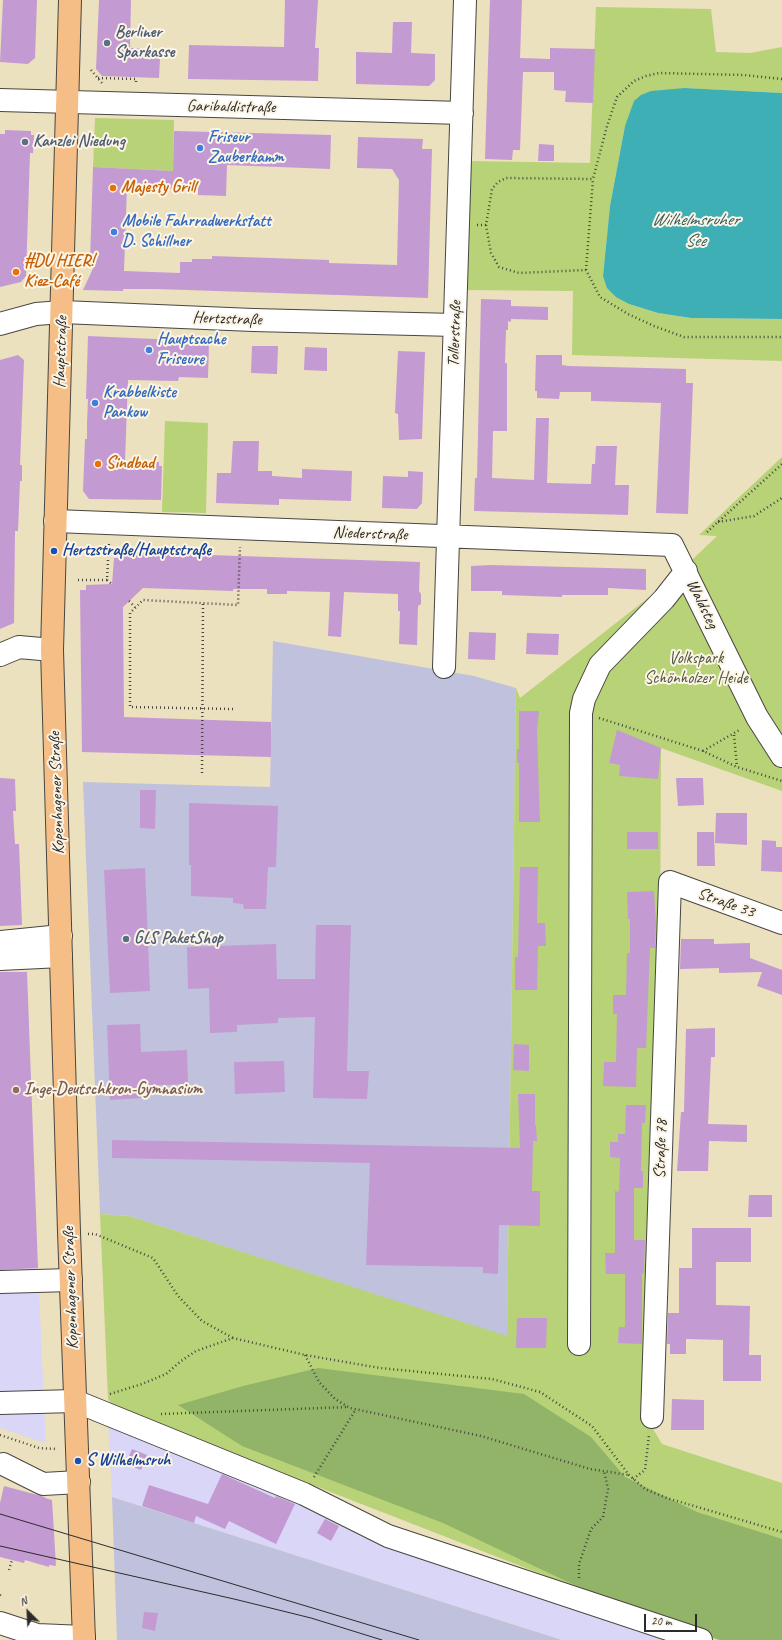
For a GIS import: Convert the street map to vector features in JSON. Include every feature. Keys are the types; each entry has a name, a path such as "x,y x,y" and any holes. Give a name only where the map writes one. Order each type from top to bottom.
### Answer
{"main road":[{"name":"Hauptstraße","path":"52,650 70,0"},
{"name":"Kopenhagener Straße","path":"52,650 69,1232 84,1638"}],"street":[{"name":"Tollerstraße","path":"444,667 465,0"},
{"name":"Garibaldistraße","path":"0,100 462,114"},
{"name":"Hertzstraße","path":"0,324 36,314 62,312 253,320 455,325"},
{"name":"Niederstraße","path":"55,522 672,545 682,564"},
{"path":"579,1344 581,713 584,699 600,665 664,599 682,564"},
{"name":"Waldsteg","path":"682,564 757,717 782,756"},
{"path":"0,655 19,647 52,650"},
{"name":"Straße 33","path":"670,882 782,923"},
{"name":"Straße 78","path":"652,1417 670,882"},
{"path":"0,942 61,946"},
{"path":"0,959 61,946"},
{"path":"0,1282 71,1280"},
{"path":"0,1403 75,1401 304,1494 388,1536 701,1640"},
{"path":"3,1464 43,1484 79,1482"},
{"path":"0,1623 38,1635 84,1638"}],"path":[{"path":"91,70 98,79 136,79 136,89"},
{"path":"782,79 744,75 659,73 634,81 617,97 607,126 593,179 586,270 600,297 628,314 654,326 684,337 782,338"},
{"path":"586,270 519,273 499,266 491,253 486,225 492,189 498,182 506,178 593,179"},
{"path":"707,532 782,464"},
{"path":"718,522 754,516 782,498"},
{"path":"107,580 109,539"},
{"path":"233,709 130,707 130,613 143,600 238,605 240,543"},
{"path":"78,580 107,580 113,585"},
{"path":"129,601 135,607"},
{"path":"202,773 201,708 203,604"},
{"path":"581,713 703,751 737,767 782,781"},
{"path":"703,751 734,735 757,717"},
{"path":"734,735 737,767"},
{"path":"69,1232 94,1234 153,1258 178,1296 202,1321 233,1338 305,1355 380,1368 492,1379 540,1392 592,1426 629,1475 645,1489 667,1498 782,1532"},
{"path":"106,1395 142,1384 166,1374 180,1361 196,1352 233,1338"},
{"path":"305,1355 319,1382 335,1399 348,1407"},
{"path":"158,1414 348,1407 481,1436 590,1469 629,1475"},
{"path":"304,1494 356,1409"},
{"path":"633,1479 645,1470 652,1417"},
{"path":"0,1435 39,1448 78,1448"},
{"path":"571,1598 579,1579 579,1564 591,1529 604,1517 608,1489 604,1471"},
{"path":"9,1570 12,1560"}],"shaded area":[{"path":"273,641 474,676 516,688 507,1337 129,1216 100,1214 83,782 270,787"},
{"path":"38,1268 45,1443 0,1428 0,1270"},
{"path":"108,1418 688,1640 563,1640 112,1497"},
{"path":"112,1497 562,1640 117,1640"}],"green space":[{"path":"596,7 711,9 716,52 750,53 782,47 782,93 685,88 625,126 610,206 603,276 629,304 658,313 691,318 782,319 782,361 572,355 573,291 464,290 468,161 590,163"},
{"path":"95,118 174,120 173,171 93,167"},
{"path":"165,421 208,423 206,513 162,512"},
{"name":"Volkspark Schönholzer Heide","path":"782,457 782,791 661,748 660,957 643,1412 662,1444 782,1483 782,1640 718,1640 672,1625 115,1408 108,1399 100,1214 129,1216 507,1336 516,688 520,698 671,580 717,536 699,535"},
{"path":"318,1368 524,1394 591,1437 625,1477 697,1512 782,1539 782,1640 720,1640 672,1624 570,1583 443,1523 242,1446 178,1405 243,1386"}],"water":[{"name":"Wilhelmsruher See","path":"685,88 782,93 782,319 691,318 658,313 629,304 616,297 607,288 603,276 610,206 625,126 634,101 641,95 651,91"}],"building":[{"path":"3,0 37,0 35,58 28,64 0,62"},
{"path":"99,0 131,0 130,48 154,49 154,54 160,59 159,78 102,76 96,69"},
{"path":"285,0 318,0 315,48 319,48 318,81 188,79 189,45 284,47"},
{"path":"490,0 522,0 520,58 550,59 550,48 595,49 593,103 565,102 566,91 554,90 554,72 523,72 520,150 513,150 512,160 485,159"},
{"path":"393,22 412,22 411,53 435,54 435,80 429,86 356,84 356,52 392,53"},
{"path":"5,130 31,131 31,135 34,135 33,153 30,153 26,276 21,282 0,287 0,134 5,134"},
{"path":"174,131 331,135 330,169 227,165 226,196 198,195 198,190 127,187 124,271 180,273 180,262 192,262 192,259 212,259 212,256 329,260 329,263 397,265 399,180 392,169 357,168 358,137 423,139 422,149 432,149 428,298 156,289 123,289 123,291 83,290 96,262 90,262 93,167 173,171"},
{"path":"539,144 554,145 554,161 538,161"},
{"path":"481,299 511,300 511,306 548,307 548,320 511,319 511,322 508,321 508,330 506,330 505,363 507,363 507,431 493,431 492,478 534,480 536,418 549,418 547,483 591,484 592,464 595,464 596,446 617,446 615,485 629,485 628,515 474,511 475,478 477,478"},
{"path":"88,336 177,340 176,343 209,344 208,378 179,377 178,381 128,380 125,461 159,462 159,466 162,466 161,500 89,499 83,491 85,439 87,439 88,399 86,399"},
{"path":"252,346 278,346 277,374 251,373"},
{"path":"305,347 327,348 327,371 304,370"},
{"path":"398,351 425,352 422,439 399,440 398,414 395,413"},
{"path":"18,355 24,360 20,465 22,465 22,481 20,481 18,531 15,531 14,623 0,629 0,360"},
{"path":"536,355 562,355 562,365 569,366 686,369 686,383 693,383 688,514 656,513 661,403 591,401 591,392 560,392 559,399 537,398 537,391 535,391"},
{"path":"233,441 259,441 258,471 272,471 272,476 302,478 302,469 352,471 351,501 279,499 279,505 216,503 217,473 231,473"},
{"path":"408,471 423,472 422,503 417,509 382,508 383,476 408,477"},
{"path":"119,552 420,562 419,591 421,594 421,604 418,606 417,645 399,644 400,611 398,611 398,594 344,592 341,637 328,636 330,592 287,591 287,594 267,594 267,589 233,589 233,591 143,588 123,607 124,717 271,722 271,757 82,752 80,590 86,590 86,585 112,584 114,558 119,558"},
{"path":"491,565 646,569 646,590 608,588 608,595 562,595 562,597 502,595 502,591 471,591 471,566"},
{"path":"469,632 496,633 495,660 468,659"},
{"path":"527,633 559,634 558,655 526,654"},
{"path":"519,711 539,711 537,731 540,822 519,822 519,763 517,763 517,749 519,749"},
{"path":"617,730 661,748 658,779 619,776 620,765 609,763"},
{"path":"0,778 15,779 16,811 13,811 15,844 19,844 22,925 0,926"},
{"path":"676,778 703,778 704,805 678,806"},
{"path":"140,790 156,790 155,829 140,828"},
{"path":"189,803 278,806 276,867 268,867 266,909 244,909 243,904 233,903 233,898 191,896 191,865 189,865"},
{"path":"716,813 747,813 747,845 715,843"},
{"path":"627,832 658,832 658,849 627,849"},
{"path":"697,832 714,832 715,866 697,866"},
{"path":"762,840 776,841 776,847 782,847 782,872 761,871"},
{"path":"520,867 538,867 537,923 545,923 546,946 538,946 537,990 515,990 515,957 518,957"},
{"path":"145,868 150,991 110,993 104,870"},
{"path":"654,891 656,924 655,948 650,948 646,1048 637,1048 636,1087 603,1086 604,1062 616,1062 617,1014 613,1014 613,995 626,995 627,953 630,953 630,919 628,919 627,892"},
{"path":"316,925 351,925 347,1071 369,1071 367,1099 313,1098 315,1017 278,1018 278,1023 237,1025 237,1032 210,1033 209,988 188,989 187,947 276,944 277,979 315,979"},
{"path":"681,939 714,939 714,944 750,943 750,958 782,970 782,995 757,986 762,972 719,973 719,968 680,969"},
{"name":"Inge-Deutschkron-Gymnasium","path":"0,972 27,972 38,1268 0,1270"},
{"path":"140,1024 141,1052 187,1050 188,1084 143,1086 143,1098 110,1100 107,1025"},
{"path":"715,1028 715,1057 711,1057 708,1124 747,1125 747,1142 709,1141 708,1171 677,1171 681,1112 684,1112 686,1029"},
{"path":"514,1044 529,1045 529,1071 513,1070"},
{"path":"284,1061 285,1092 235,1094 234,1062"},
{"path":"518,1094 535,1094 535,1125 537,1141 533,1141 532,1191 540,1191 540,1226 499,1225 498,1274 483,1273 483,1267 366,1265 370,1163 112,1158 112,1140 520,1148"},
{"path":"626,1105 646,1105 645,1123 642,1123 641,1171 643,1171 643,1188 634,1188 634,1240 645,1240 644,1273 642,1274 642,1344 618,1343 619,1327 625,1327 625,1274 606,1274 605,1253 615,1253 615,1191 619,1192 620,1158 610,1157 610,1142 618,1142 618,1134 625,1134"},
{"path":"749,1195 772,1195 772,1217 748,1217"},
{"path":"692,1228 751,1228 751,1262 716,1262 716,1305 750,1306 749,1355 761,1355 761,1381 723,1381 723,1340 686,1339 686,1354 670,1354 670,1344 667,1344 668,1313 679,1313 679,1268 692,1268"},
{"path":"517,1318 547,1318 546,1348 516,1348"},
{"path":"672,1399 704,1400 704,1430 671,1430"},
{"path":"132,1449 147,1455 141,1470 126,1464"},
{"path":"222,1474 275,1498 276,1496 295,1504 276,1544 229,1521 225,1529 196,1516 194,1523 142,1506 149,1485 208,1504"},
{"path":"4,1486 52,1500 56,1566 49,1565 49,1567 25,1560 24,1563 0,1557 0,1503"},
{"path":"325,1519 339,1526 331,1541 317,1533"},
{"path":"144,1612 158,1613 155,1631 142,1628"}],"tram line":[{"path":"0,1514 419,1640"},
{"path":"0,1546 234,1599 311,1618 382,1640"}],"place":[{"name":"Berliner Sparkasse","path":"107,43"},
{"name":"Kanzlei Niedung","path":"25,142"},
{"name":"Friseur Zauberkamm","path":"200,148"},
{"name":"Majesty Grill","path":"113,188"},
{"name":"Mobile Fahrradwerkstatt D. Schillner","path":"114,232"},
{"name":"#DU HIER! Kiez-Café","path":"16,272"},
{"name":"Hauptsache Friseure","path":"149,350"},
{"name":"Krabbelkiste Pankow","path":"95,403"},
{"name":"Sindbad","path":"98,464"},
{"name":"Hertzstraße/Hauptstraße","path":"54,551"},
{"name":"GLS PaketShop","path":"126,939"},
{"name":"Inge-Deutschkron-Gymnasium","path":"16,1090"},
{"name":"S Wilhelmsruh","path":"78,1461"}]}
